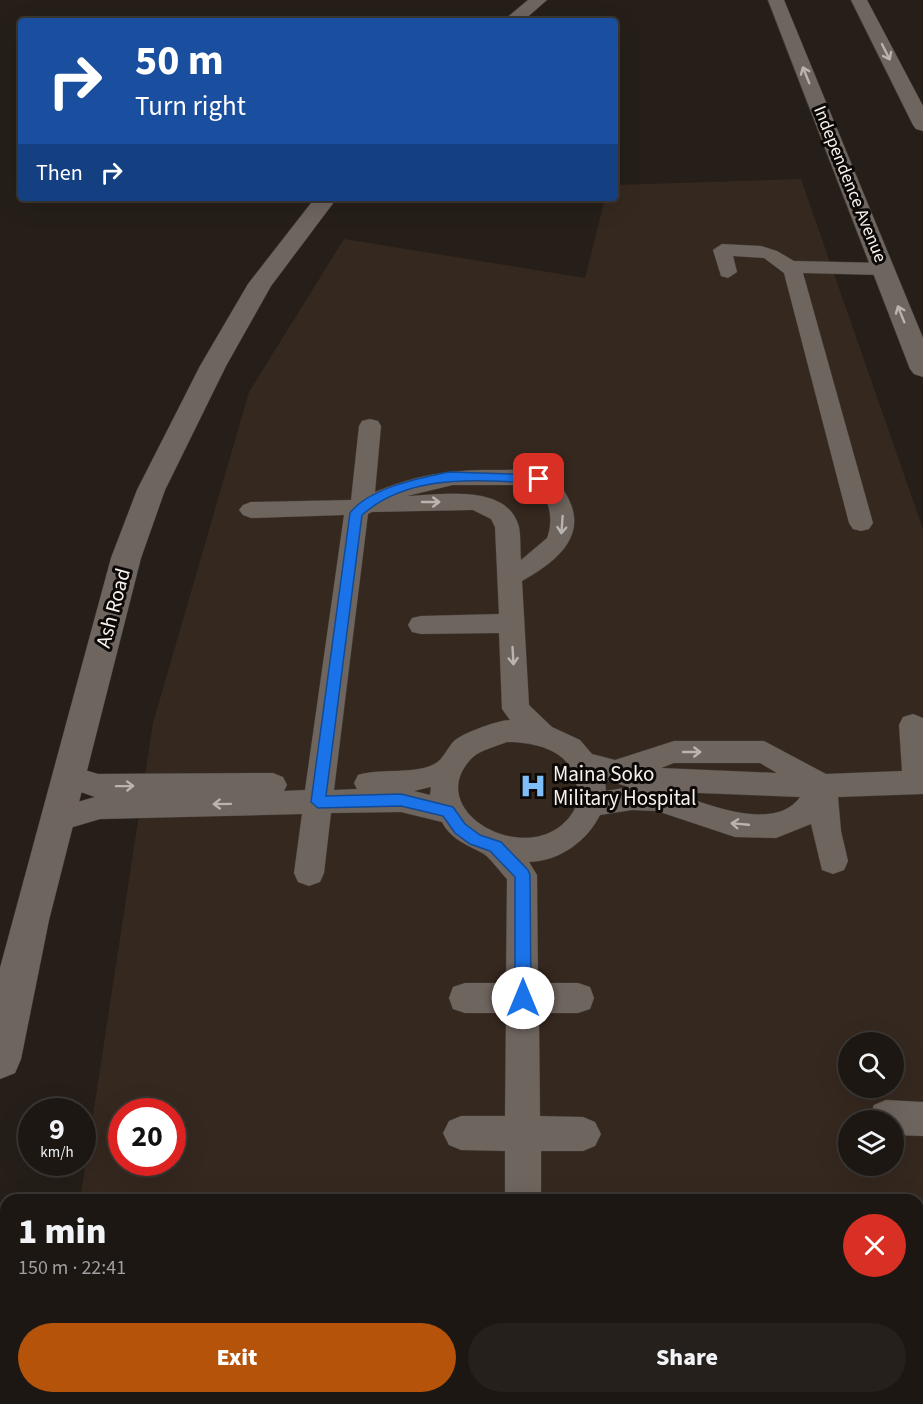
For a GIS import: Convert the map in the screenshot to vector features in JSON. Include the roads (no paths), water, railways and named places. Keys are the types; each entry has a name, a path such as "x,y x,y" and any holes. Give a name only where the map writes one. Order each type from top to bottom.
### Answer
{"main road":[{"path":"516,18 538,0"},
{"name":"Independence Avenue","path":"776,0 923,369"},
{"path":"859,0 923,125"},
{"name":"Ash Road","path":"0,1059 30,920 126,558 152,490 213,366 261,284 324,201"}],"lane":[{"path":"728,272 722,250 759,251 779,258 790,267 861,523"},
{"path":"790,267 883,268"},
{"path":"367,504 370,426"},
{"path":"309,873 356,513 367,504 412,483 449,476 539,479 555,493 563,516 561,537 548,555 510,577"},
{"path":"251,510 367,504 477,502 501,514 507,527 516,709 543,735"},
{"path":"421,625 512,623"},
{"path":"582,762 631,776 696,783 823,786 920,783 913,725"},
{"path":"522,875 553,844 572,833 586,817 591,805 593,785 588,768 575,752 559,740 523,731 485,736 468,745 455,757 447,771 443,791 447,811 460,828 475,839 496,847 514,850 534,849 553,844"},
{"path":"56,820 100,807 319,793 399,783 447,771"},
{"path":"68,776 98,786 319,793 401,800 447,811"},
{"path":"591,805 632,798 659,799 700,815 735,825 776,826 804,814 823,786"},
{"path":"784,822 802,833 833,861 826,831 823,786"},
{"path":"496,847 522,875 524,1194"},
{"path":"465,998 578,998"},
{"path":"904,1118 923,1119"},
{"path":"461,1133 583,1134"}],"place":[{"name":"Maina Soko Military Hospital","path":"533,786"}]}
